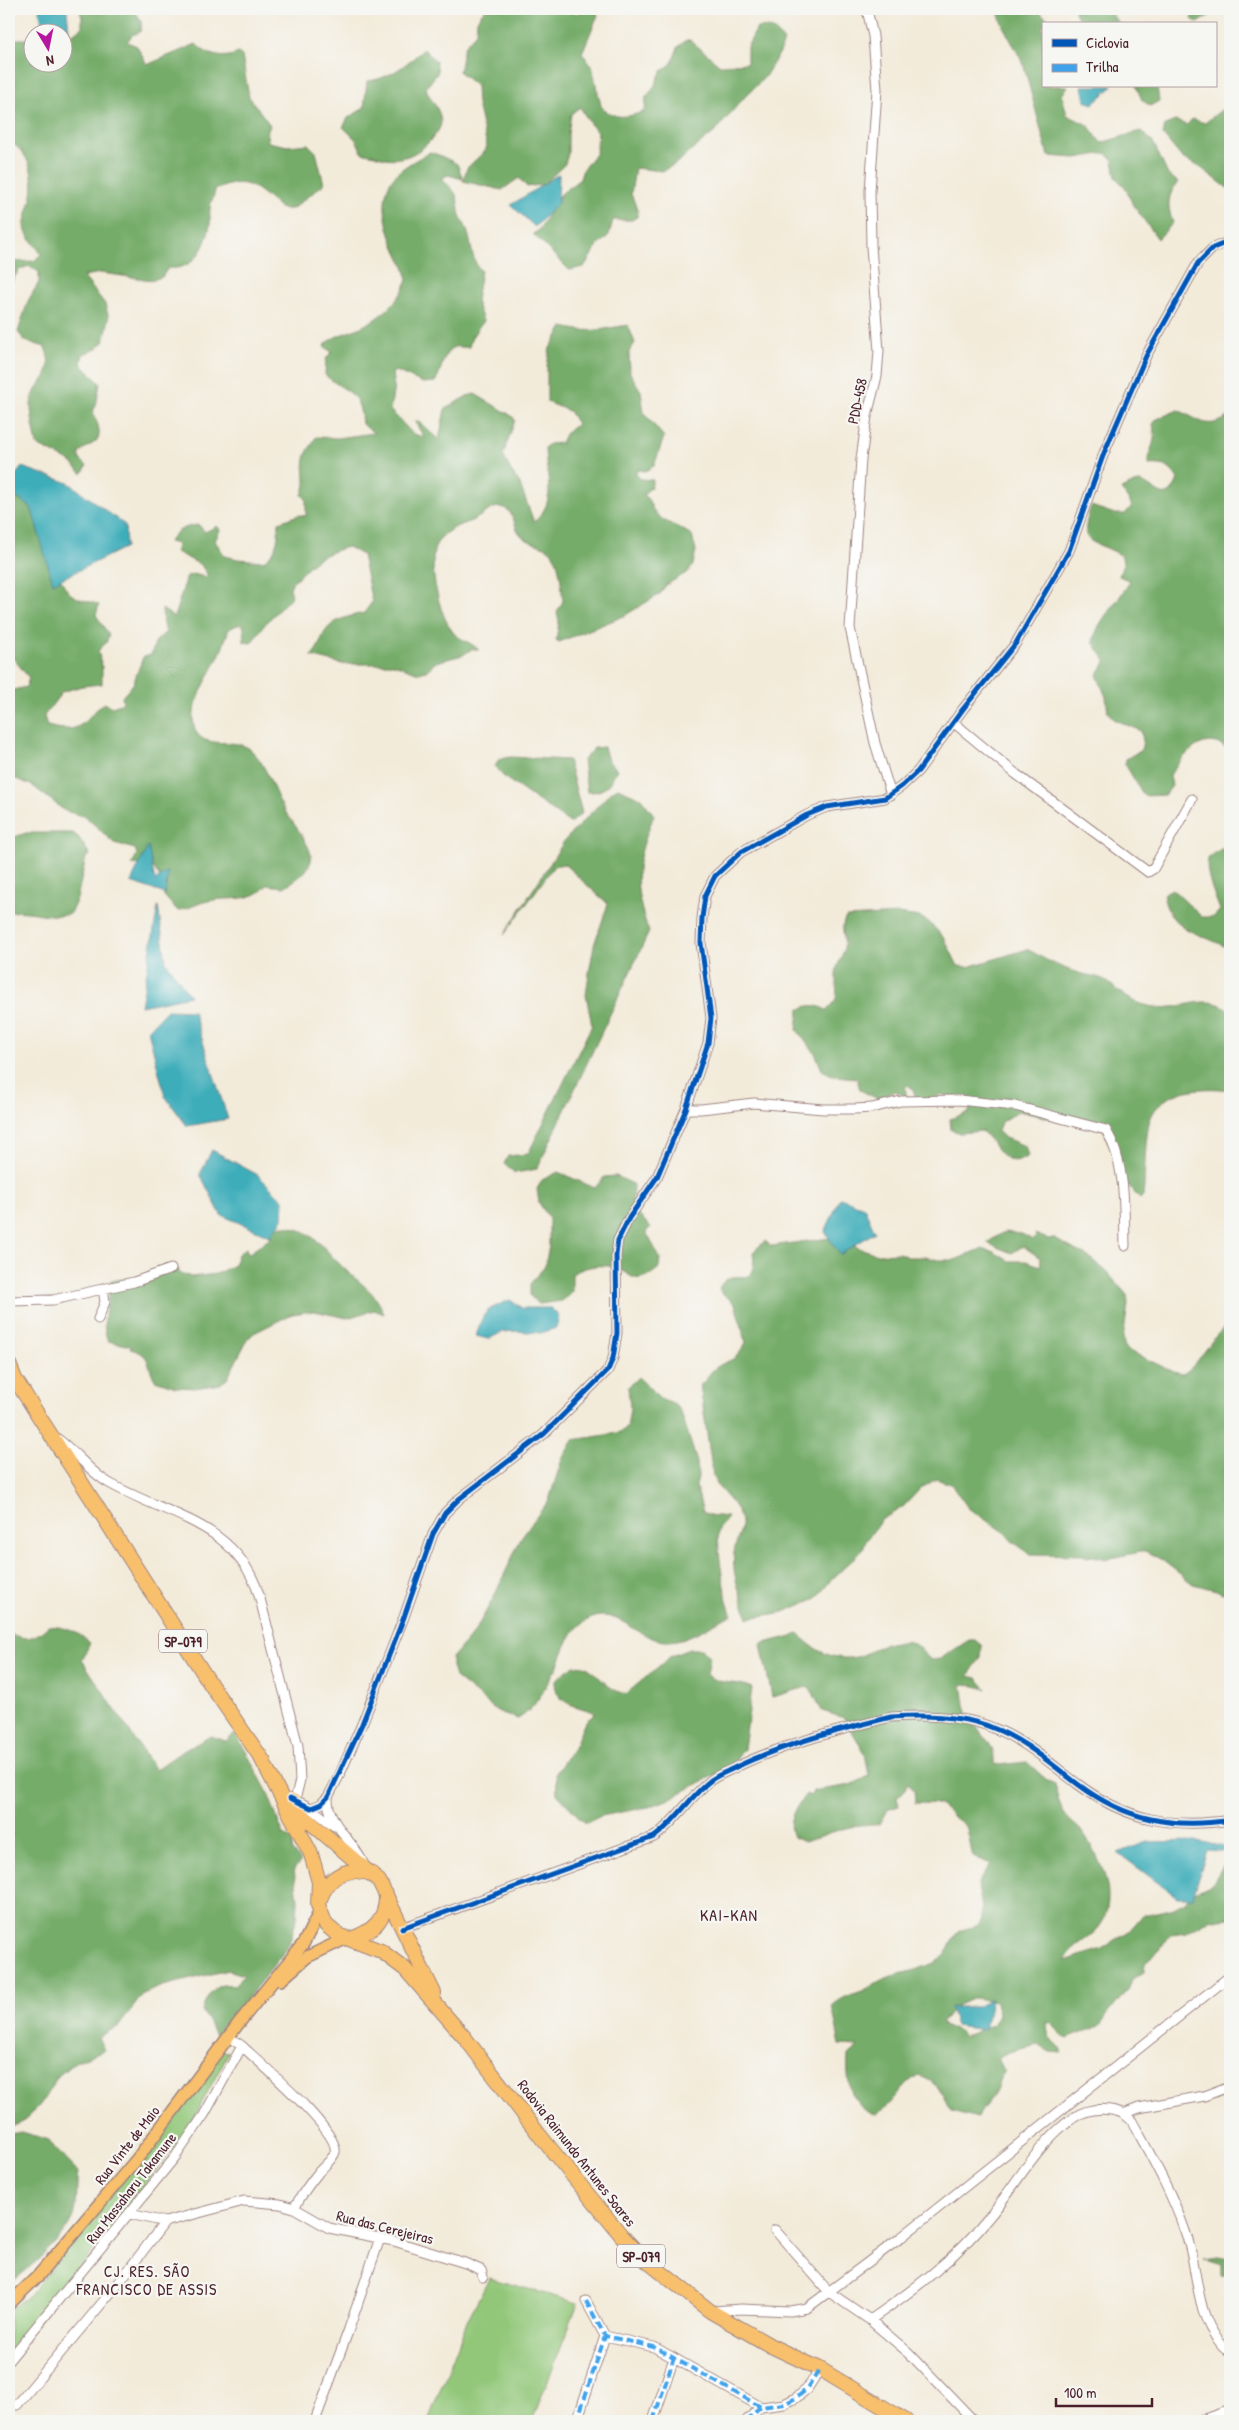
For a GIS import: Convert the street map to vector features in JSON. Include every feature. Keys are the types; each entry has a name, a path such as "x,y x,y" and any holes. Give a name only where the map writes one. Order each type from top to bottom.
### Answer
{"highway":[{"path":"9,1364 12,1377"},
{"name":"SP-079","path":"12,1377 259,1754 303,1816 369,1870 386,1891 402,1928 444,2012"},
{"name":"SP-079","path":"259,1754 311,1854 319,1882 319,1908 324,1921 332,1931 381,1951 400,1965 444,2012"},
{"path":"319,1908 327,1886 341,1873 369,1870"},
{"path":"349,1939 368,1932 378,1925 385,1908 386,1891"},
{"name":"Rodovia Raimundo Antunes Soares","path":"444,2012 496,2076 541,2137 622,2235 656,2269 710,2311 771,2346 820,2369 906,2421"}],"main road":[{"name":"Rua Vinte de Maio","path":"9,2304 38,2276 137,2159 260,1997 304,1944 319,1908"},
{"name":"Rua Vinte de Maio","path":"260,1997 307,1957 349,1939"}],"street":[{"name":"PDD-458","path":"865,9 873,36 877,90 872,164 871,228 879,351 877,376 867,416 861,459 850,628 875,743 891,795"},
{"path":"369,1870 348,1837 332,1818 328,1808 328,1797 362,1724 404,1617 433,1534 445,1513 459,1499 544,1434 608,1370 613,1358 618,1333 616,1255 618,1240 629,1218 657,1177 686,1109 710,1027 701,944 705,896 715,876 741,852 807,814 827,807 876,800 891,795 918,771 953,722 1016,643 1069,551 1104,452 1146,356 1198,263 1213,248 1230,241"},
{"path":"953,722 1016,774 1148,872 1153,869 1192,799"},
{"path":"686,1109 707,1109 754,1103 823,1109 855,1109 872,1108 901,1101 959,1100 1015,1106 1106,1130 1113,1144 1119,1165 1126,1246"},
{"path":"9,1301 53,1300 134,1282 171,1269"},
{"path":"98,1319 105,1302 103,1288"},
{"path":"50,1434 66,1444 110,1484 180,1515 221,1538 246,1564 253,1575 259,1595 298,1746 300,1780 292,1799 311,1808 348,1837"},
{"path":"402,1928 654,1837 664,1830 684,1806 713,1779 753,1759 794,1743 891,1717 971,1721 994,1728 1056,1767 1111,1806 1140,1817 1186,1825 1230,1820"},
{"path":"311,1808 328,1797"},
{"path":"710,2311 740,2309 800,2310 829,2292 899,2239 1230,1976"},
{"path":"229,2037 242,2046 325,2126 335,2143 333,2156 317,2173 294,2208"},
{"name":"Rua Massaharu Takamune","path":"9,2360 130,2214 197,2126 242,2046"},
{"path":"870,2320 934,2273 965,2243 989,2217 1056,2131 1084,2112 1097,2110 1126,2114 1139,2108 1204,2096 1230,2086"},
{"path":"1126,2114 1139,2133 1186,2232 1199,2300 1213,2333 1220,2344 1230,2353"},
{"name":"Rua das Cerejeiras","path":"130,2214 165,2222 244,2201 260,2201 294,2208 329,2228 380,2238 465,2263 481,2270 483,2277"},
{"path":"17,2405 117,2285 165,2222"},
{"path":"775,2230 829,2292 870,2320 909,2353 974,2421"},
{"path":"315,2421 380,2238"},
{"path":"577,2421 605,2336 586,2301"},
{"path":"605,2336 654,2347 761,2407"},
{"path":"653,2421 674,2358"},
{"path":"746,2421 761,2407 784,2404 796,2398 806,2389 820,2369"},
{"path":"1199,2421 1230,2410"},
{"path":"1209,2418 1219,2421"}],"green space":[{"path":"79,9 133,9 140,20 141,29 140,32 132,35 127,42 137,46 146,63 149,64 196,44 216,56 238,53 242,56 249,97 270,125 267,132 268,142 288,146 308,144 316,152 324,184 292,209 282,209 252,186 245,184 227,185 215,190 210,206 208,233 202,249 192,262 177,268 168,268 162,277 152,280 101,273 83,276 105,304 109,318 104,342 94,350 83,354 81,364 100,383 96,406 92,412 99,435 95,442 79,454 79,458 87,466 82,474 71,462 37,445 32,420 32,397 47,374 48,358 45,347 25,341 18,332 28,301 39,282 39,272 29,266 19,270 9,287 9,262 34,261 41,254 29,238 25,227 33,183 30,166 22,152 9,142 9,39 22,39 22,72 72,72 72,34 82,27 82,17"},
{"path":"485,9 568,9 577,14 581,9 595,9 598,15 582,53 592,66 601,106 616,116 633,115 645,111 646,97 653,89 661,72 672,63 678,47 686,40 690,40 720,65 747,63 747,47 757,28 773,30 784,42 764,78 740,102 716,131 674,165 662,171 635,168 631,194 638,211 637,217 632,220 613,220 609,235 596,248 584,267 569,270 533,234 538,231 561,194 580,179 583,169 596,153 598,132 591,125 580,107 571,114 568,154 565,164 544,184 527,187 519,178 502,190 463,181 467,168 485,151 487,146 477,104 476,86 459,72 464,46 476,33 477,20"},
{"path":"997,9 1036,9 1052,22 1042,22 1042,88 1067,88 1062,95 1067,115 1088,125 1101,143 1141,131 1153,142 1168,175 1178,182 1169,201 1173,223 1158,239 1133,205 1125,187 1116,178 1113,160 1106,153 1076,158 1048,156 1023,63 1003,26"},
{"path":"1076,9 1108,9 1118,22 1080,22 1075,12"},
{"path":"1192,9 1219,9 1200,22 1192,19"},
{"path":"424,49 436,62 438,72 426,88 440,117 441,124 438,131 422,148 405,157 392,159 362,153 357,141 343,127 348,118 364,108 367,81 391,74"},
{"path":"1137,88 1157,88 1159,101 1150,106 1142,100"},
{"path":"1230,103 1230,190 1200,167 1182,158 1163,135 1165,125 1175,121 1187,125 1192,119 1205,123"},
{"path":"430,152 457,164 463,179 448,175 441,179 450,186 457,197 473,257 481,271 476,301 483,321 472,337 469,347 454,347 450,350 435,382 423,383 396,371 392,373 394,387 390,410 413,434 424,437 415,422 418,421 439,440 445,409 467,396 475,394 512,416 515,420 503,455 519,482 534,522 542,514 548,496 549,487 545,447 549,444 561,443 565,434 577,424 569,411 547,402 547,366 550,348 563,327 589,330 628,325 635,343 629,352 630,373 641,391 644,413 664,437 654,466 645,471 637,470 636,474 641,479 653,480 651,487 643,495 652,509 667,522 692,536 696,550 693,565 688,572 666,585 660,594 624,616 559,642 556,640 559,621 557,612 563,601 560,572 555,558 547,548 523,537 518,531 509,511 501,507 494,508 448,532 437,543 434,552 433,563 436,591 445,619 457,636 479,650 472,649 463,655 436,662 426,671 419,673 394,664 342,664 311,656 332,624 353,615 364,613 372,602 362,555 348,547 317,560 305,569 292,583 290,588 292,596 266,623 251,643 244,642 242,623 229,629 220,655 197,703 193,721 199,736 205,740 246,746 258,757 281,804 306,842 311,861 304,873 284,887 267,885 254,895 208,901 178,911 164,896 159,876 154,868 144,864 132,865 137,854 135,849 114,843 86,817 65,811 33,786 9,776 9,691 26,687 29,678 9,653 9,494 31,498 38,531 65,587 72,595 99,605 96,615 109,635 106,643 98,651 102,666 102,684 82,686 62,692 44,716 47,726 75,728 104,703 112,707 123,703 122,697 133,684 143,657 151,655 156,641 166,632 163,624 162,609 174,617 187,576 194,574 204,577 208,576 201,565 176,552 177,544 169,542 174,534 190,526 199,525 205,532 217,526 220,530 215,541 225,556 262,561 267,559 274,551 278,537 279,522 299,515 306,516 306,499 302,495 305,485 304,465 307,453 316,437 337,438 374,433 362,424 358,404 351,393 325,375 326,359 332,352 324,347 336,337 375,319 399,297 403,290 407,276 388,227 385,206 386,196 388,186 400,170"},
{"path":"1178,410 1209,423 1215,423 1230,416 1230,751 1212,742 1203,743 1188,753 1170,775 1172,786 1165,795 1144,796 1125,764 1126,759 1141,750 1143,741 1141,731 1115,720 1108,713 1106,697 1097,675 1106,661 1093,642 1099,625 1130,581 1119,576 1123,564 1122,556 1090,540 1086,536 1086,529 1091,506 1115,514 1125,514 1132,506 1121,489 1140,482 1165,494 1174,488 1178,479 1172,471 1166,467 1149,465 1149,459 1154,441 1153,424 1157,419"},
{"path":"604,747 608,761 617,769 612,779 603,789 587,792 583,760 594,748"},
{"path":"511,757 568,760 582,813 570,823 505,778 495,767 499,759"},
{"path":"618,788 641,798 654,815 639,860 638,873 640,900 649,932 537,1169 515,1173 504,1164 508,1156 528,1154 592,1025 586,995 594,945 608,904 564,864 554,866 504,935 565,840 611,792"},
{"path":"26,833 73,833 79,838 90,855 86,857 77,899 70,914 54,915 17,911 9,912 9,839"},
{"path":"1230,843 1230,950 1180,925 1172,917 1163,894 1172,889 1202,917 1214,917 1220,910 1208,874 1208,860 1212,854"},
{"path":"898,914 920,917 929,922 944,938 958,966 968,967 1028,949 1061,967 1103,979 1125,996 1142,1004 1166,1007 1213,1002 1222,1005 1230,1011 1230,1090 1192,1090 1169,1098 1159,1105 1152,1115 1148,1128 1143,1196 1140,1199 1126,1183 1104,1130 1081,1119 1068,1122 1018,1111 1001,1122 998,1131 1005,1138 1025,1146 1028,1156 1012,1161 1001,1154 981,1131 960,1133 951,1130 950,1119 970,1112 968,1102 940,1094 935,1100 916,1099 913,1089 908,1085 905,1088 907,1097 895,1091 878,1099 860,1090 857,1078 834,1076 822,1070 815,1053 797,1030 799,1010 812,1006 826,1010 834,1002 837,994 836,971 844,948 843,925 846,917"},
{"path":"558,1172 595,1188 604,1177 616,1176 633,1184 632,1209 651,1227 646,1232 660,1258 659,1268 648,1276 638,1278 609,1266 589,1267 572,1274 572,1292 562,1301 539,1304 530,1296 530,1284 545,1266 549,1246 549,1218 539,1203 537,1189 542,1180"},
{"path":"284,1226 304,1232 320,1244 369,1291 378,1301 384,1314 374,1310 347,1318 314,1311 292,1314 254,1333 247,1340 227,1379 220,1384 195,1388 176,1387 155,1380 147,1360 142,1354 130,1349 131,1346 108,1341 105,1319 110,1281 142,1276 165,1265 176,1267 181,1273 191,1277 216,1274 234,1265 238,1254 246,1248 248,1254 272,1237 265,1234 273,1228"},
{"path":"1004,1232 1022,1234 1033,1240 1036,1237 1035,1234 1048,1239 1053,1238 1090,1258 1106,1271 1127,1295 1128,1304 1123,1339 1125,1349 1174,1372 1183,1374 1190,1369 1217,1335 1230,1324 1230,1596 1193,1584 1162,1560 1145,1551 1106,1559 1093,1556 1086,1557 1084,1555 1030,1554 1012,1541 1005,1533 968,1508 951,1484 936,1479 920,1489 903,1507 881,1520 866,1541 862,1551 830,1581 817,1598 784,1612 748,1618 738,1586 733,1561 741,1522 737,1510 713,1476 700,1385 713,1370 735,1358 746,1342 735,1304 719,1288 731,1277 748,1276 752,1273 754,1265 753,1252 765,1241 771,1246 830,1238 877,1254 899,1253 907,1257 926,1257 938,1260 955,1260 981,1249 994,1252 1009,1261 1026,1261 1041,1266 1040,1258 1023,1246 1012,1253 989,1244 988,1242"},
{"path":"638,1377 660,1398 673,1403 681,1412 697,1462 698,1477 696,1486 703,1512 709,1515 728,1517 721,1525 718,1536 724,1586 732,1615 691,1635 665,1641 644,1635 616,1619 606,1616 586,1621 572,1635 557,1668 530,1710 518,1719 497,1711 455,1677 452,1658 475,1631 493,1599 522,1536 549,1500 562,1459 573,1440 618,1433 627,1428 630,1408 628,1387"},
{"path":"48,1626 71,1630 90,1643 82,1660 155,1770 181,1752 211,1736 226,1741 236,1733 267,1791 283,1834 293,1841 292,1851 301,1861 294,1869 298,1900 297,1918 288,1947 235,2014 215,2035 202,2010 213,1990 222,1985 234,1985 244,1975 228,1970 163,1986 143,1994 119,2026 98,2037 104,2050 75,2062 58,2076 40,2105 22,2122 9,2128 9,1838 12,1837 8,1803 12,1783 9,1774 9,1633 25,1638 39,1634"},
{"path":"799,1634 820,1651 829,1655 847,1658 865,1654 886,1643 892,1644 907,1641 932,1660 940,1659 969,1640 975,1640 982,1646 981,1657 968,1676 977,1678 987,1689 966,1684 962,1685 967,1712 988,1741 994,1755 994,1763 999,1765 1027,1762 1048,1781 1055,1784 1064,1812 1088,1841 1104,1874 1108,1897 1103,1921 1094,1932 1072,1950 1064,1961 1102,1949 1129,1931 1143,1915 1175,1908 1184,1903 1191,1894 1212,1884 1225,1863 1230,1861 1230,1918 1209,1920 1187,1933 1170,1935 1160,1950 1145,1963 1144,1972 1132,1979 1127,1990 1099,2026 1066,2039 1052,2024 1046,2022 1049,2037 1062,2049 1062,2053 1050,2052 1038,2045 1008,2052 997,2058 1004,2073 994,2095 978,2118 951,2111 935,2084 931,2080 918,2075 907,2084 883,2111 876,2115 867,2111 855,2099 849,2083 848,2056 858,2046 840,2045 832,2006 843,1998 865,1990 883,1979 926,1966 939,1960 947,1951 958,1932 977,1926 981,1921 982,1912 978,1883 991,1864 973,1857 965,1827 945,1810 935,1804 915,1803 914,1790 908,1783 906,1789 897,1797 899,1806 887,1810 879,1824 850,1827 805,1842 793,1837 790,1825 791,1820 795,1809 806,1794 811,1796 813,1791 851,1785 869,1776 865,1753 844,1718 822,1711 812,1691 807,1687 772,1697 761,1644","holes":["974,1998 996,2001 998,2014 994,2024 963,2037 958,2031 941,2024 954,2007"]},
{"path":"689,1649 701,1649 710,1656 707,1675 718,1681 752,1688 744,1749 730,1767 667,1800 649,1807 601,1816 586,1823 557,1794 556,1773 575,1745 585,1722 596,1713 569,1704 563,1700 556,1690 555,1682 567,1670 576,1666 584,1666 592,1670 615,1690 626,1694 671,1656"},
{"path":"223,2051 229,2052 188,2129 9,2359 9,2309 28,2297"},
{"path":"22,2132 49,2140 78,2172 76,2201 75,2210 65,2231 47,2251 9,2285 9,2134"},
{"path":"1217,2257 1230,2259 1230,2273 1222,2275 1222,2264 1204,2259"},
{"path":"489,2278 578,2303 532,2421 428,2421 468,2319"}],"water":[{"path":"39,9 67,9 68,22 42,22"},
{"path":"1082,88 1111,88 1093,104 1085,101"},
{"path":"559,174 558,203 535,227 511,205"},
{"path":"22,467 69,483 125,525 126,547 53,583 31,507 9,493 9,483"},
{"path":"148,846 155,881 168,871 165,894 131,882"},
{"path":"158,906 166,962 190,996 141,1006"},
{"path":"167,1010 193,1011 228,1119 187,1126 165,1096 148,1030"},
{"path":"212,1150 258,1175 284,1201 283,1219 270,1236 221,1215 200,1174"},
{"path":"840,1198 864,1207 875,1232 840,1255 825,1232"},
{"path":"510,1300 522,1308 551,1308 559,1316 556,1328 541,1333 503,1332 488,1339 476,1336 486,1312"},
{"path":"1230,1836 1230,1852 1207,1850 1193,1897 1177,1897 1118,1853 1147,1842 1198,1841 1225,1847"},
{"path":"991,1998 985,2030 956,2026 950,2007 978,2007"}],"marked path":[{"path":"586,2301 605,2336 654,2347 761,2407"},
{"path":"577,2421 605,2336"},
{"path":"653,2421 674,2358"},
{"path":"746,2421 761,2407 784,2404 796,2398 807,2389 820,2369"}],"cycle path":[{"path":"290,1798 311,1808 321,1804 328,1797 362,1724 404,1617 433,1534 445,1513 459,1499 544,1434 608,1370 613,1358 617,1333 616,1255 618,1240 629,1218 657,1177 686,1109 708,1043 711,1018 701,943 702,918 705,896 715,876 741,852 807,815 827,807 885,798 918,771 963,709 1016,643 1069,551 1104,453 1146,356 1198,263 1213,248 1230,241"},
{"path":"402,1928 654,1837 669,1824 703,1787 721,1774 794,1744 891,1717 929,1716 956,1718 993,1728 1027,1746 1097,1797 1132,1814 1170,1822 1209,1823 1230,1820"}],"district":[{"name":"KAI-KAN","path":"729,1915"},
{"name":"CJ. RES. SÃO FRANCISCO DE ASSIS","path":"147,2280"}]}
